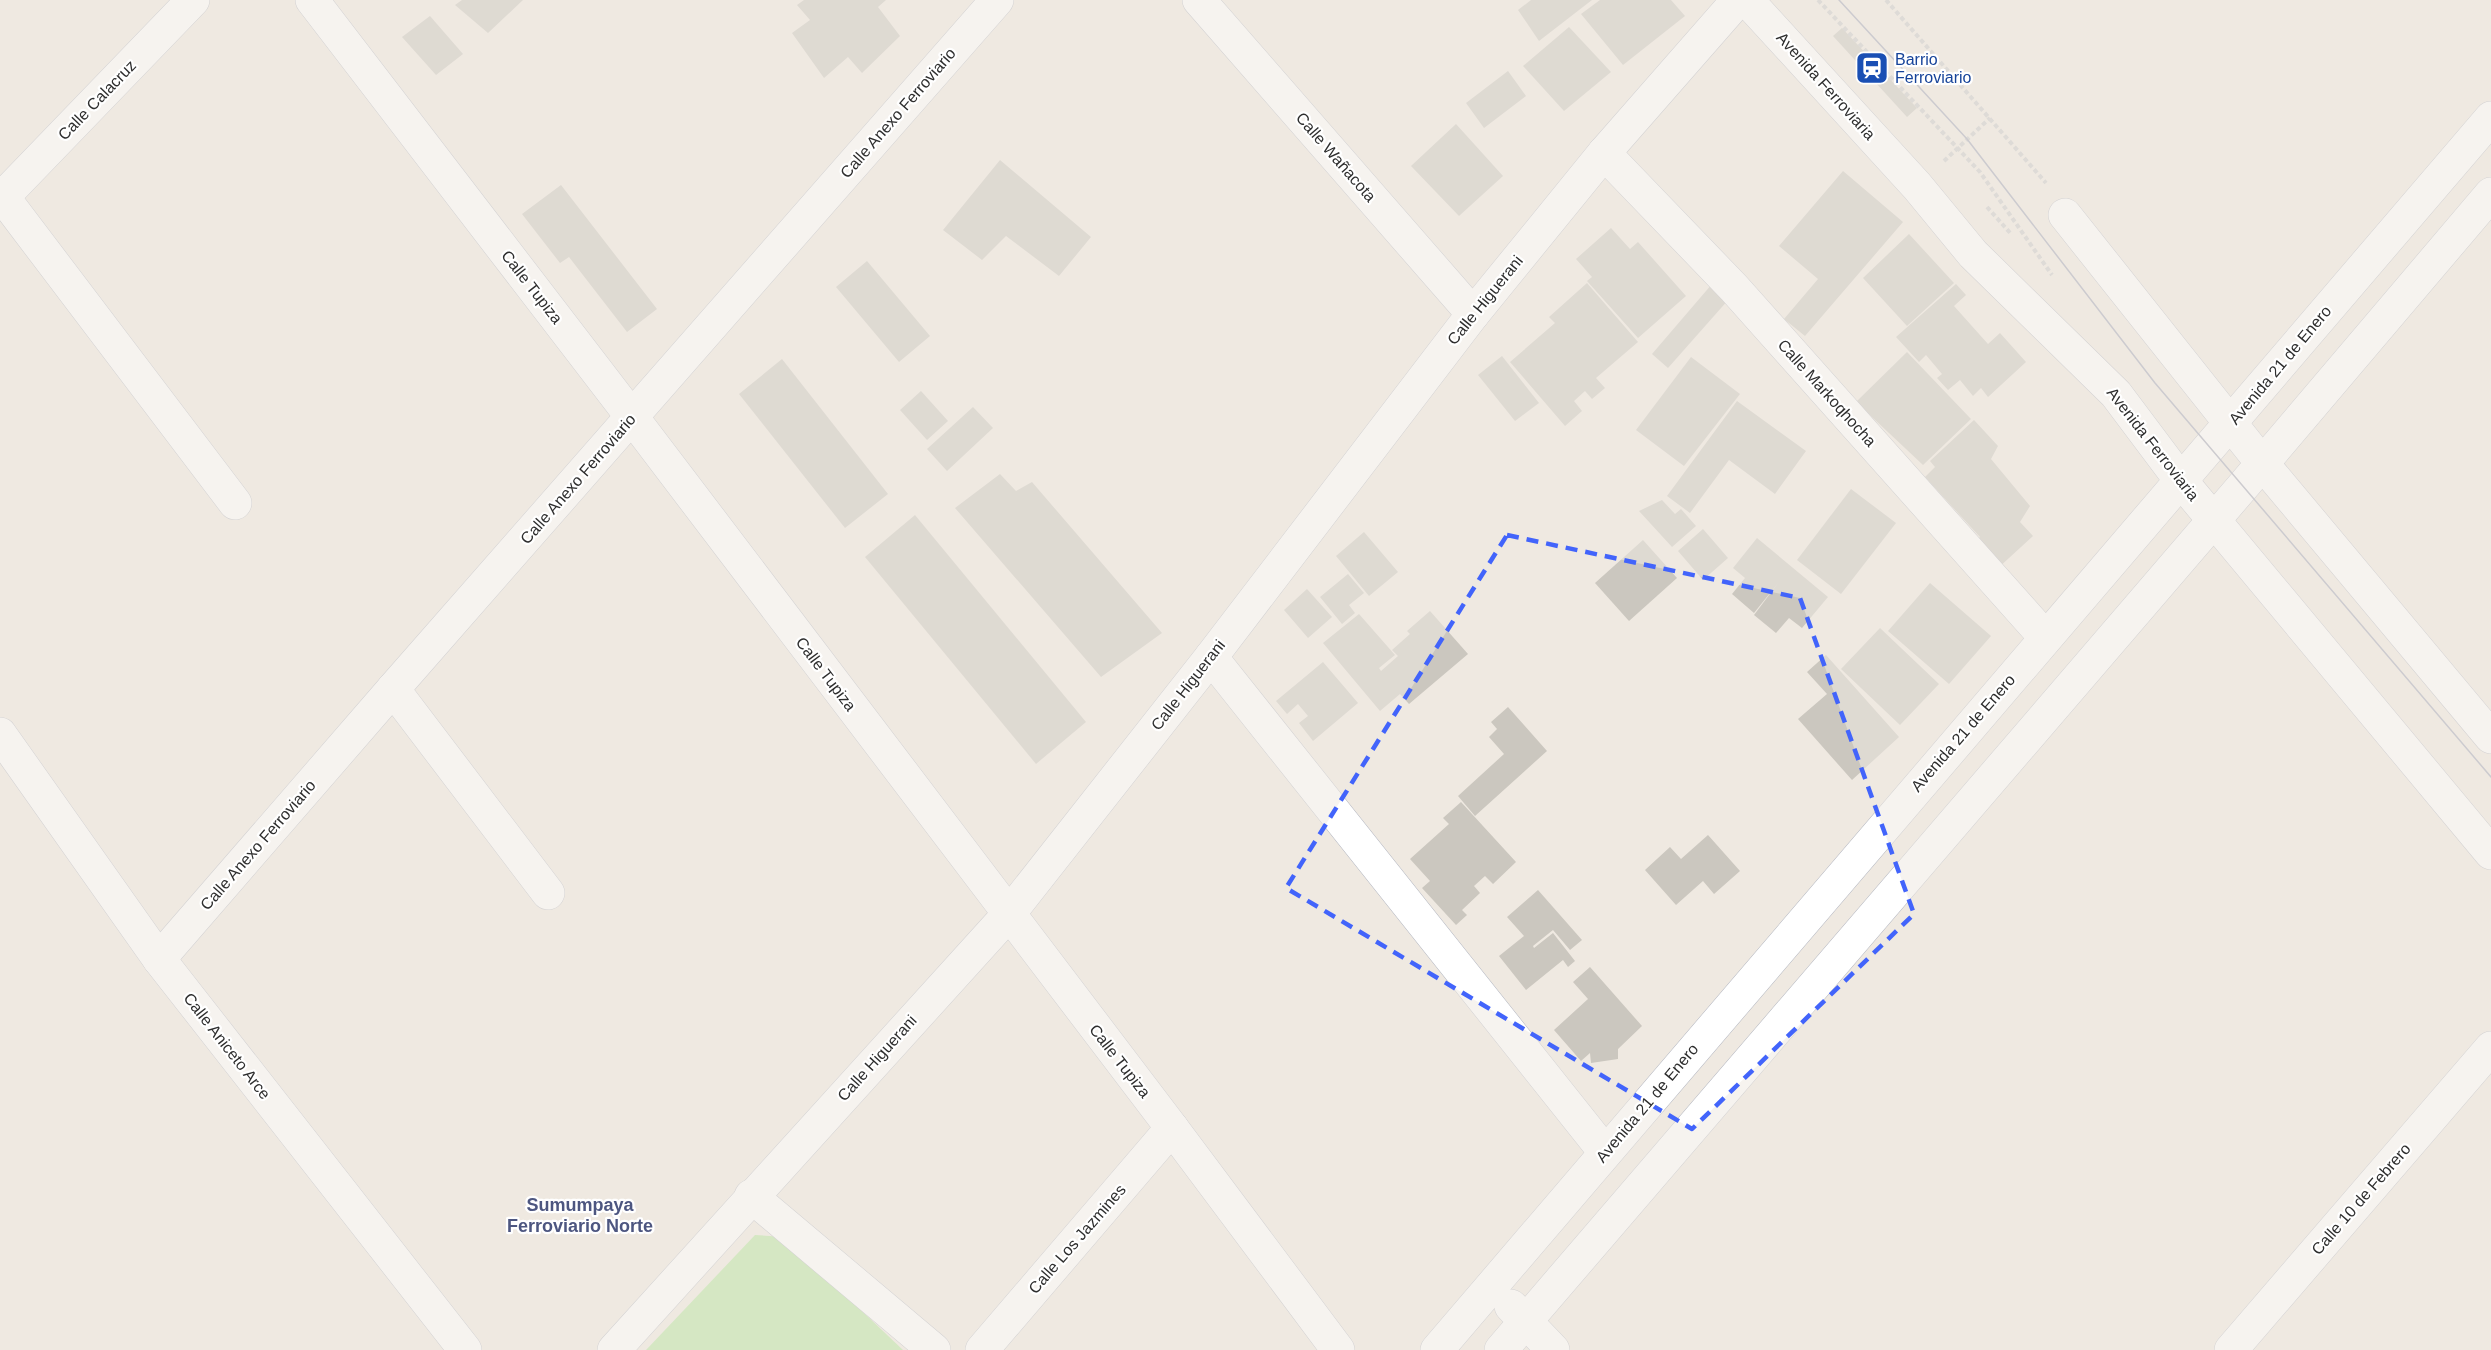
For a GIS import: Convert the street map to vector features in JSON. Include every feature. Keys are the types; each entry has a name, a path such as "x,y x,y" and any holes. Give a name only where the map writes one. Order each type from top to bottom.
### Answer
{"street":[{"name":"Calle Calacruz","path":"1,199 194,0"},
{"name":"Calle Tupiza","path":"312,0 632,417 1338,1350"},
{"name":"Calle Anexo Ferroviario","path":"159,959 997,0"},
{"name":"Calle Wañacota","path":"1199,0 1473,314"},
{"name":"Calle Higuerani","path":"614,1350 1008,915 1210,657 1473,314 1604,153 1738,0"},
{"name":"Avenida Ferroviaria","path":"1747,0 1917,186 1973,254 2116,394 2213,520 2491,853"},
{"name":"Avenida 21 de Enero","path":"1437,1350 2045,637 2182,482 2491,118"},
{"name":"Calle Markoqhocha","path":"1604,153 1734,288 2045,637"},
{"path":"1501,1350 2491,194"},
{"path":"1,199 235,503"},
{"path":"2065,215 2262,463 2491,737"},
{"path":"1210,657 1605,1152"},
{"path":"393,689 548,893"},
{"name":"Calle Aniceto Arce","path":"0,734 159,959 465,1350"},
{"name":"Calle 10 de Febrero","path":"2231,1350 2491,1048"},
{"name":"Calle Los Jazmines","path":"982,1350 1172,1128"},
{"path":"752,1196 934,1350"},
{"path":"1492,1288 1553,1350"}],"path":[{"path":"1818,0 1980,172 2059,284"},
{"path":"1886,0 2045,180 2065,215"},
{"path":"1917,186 1990,118"}],"highlighted area":[{"path":"1507,535 1800,598 1914,914 1692,1129 1286,888"}],"green space":[{"path":"755,1235 784,1237 903,1350 646,1350"}],"building":[{"path":"462,0 523,0 488,33 455,5"},
{"path":"804,0 886,0 878,7 900,36 862,73 848,57 824,78 792,33 810,20 797,5"},
{"path":"1531,0 1592,0 1539,41 1518,10"},
{"path":"1600,0 1671,0 1685,16 1623,65 1581,14"},
{"path":"430,16 463,54 436,75 402,37"},
{"path":"1569,27 1611,72 1564,111 1523,66"},
{"path":"1842,28 1917,108 1907,117 1833,36"},
{"path":"1508,71 1526,96 1484,128 1466,103"},
{"path":"1456,124 1503,176 1459,216 1411,166"},
{"path":"1000,160 1091,237 1059,276 1006,236 982,260 943,230"},
{"path":"1843,171 1903,222 1805,336 1784,319 1818,279 1779,246"},
{"path":"561,185 657,309 627,332 569,257 560,263 522,214"},
{"path":"1611,228 1630,249 1638,242 1686,296 1638,338 1587,281 1592,277 1576,259"},
{"path":"1909,234 1954,283 1907,326 1863,278"},
{"path":"867,261 930,336 899,362 836,287"},
{"path":"1587,283 1638,342 1596,378 1605,388 1592,399 1585,391 1574,401 1582,411 1565,426 1510,362 1555,323 1549,317"},
{"path":"1712,284 1729,299 1668,368 1652,354"},
{"path":"1956,284 1966,295 1954,306 1988,344 2000,333 2026,362 1988,397 1981,388 1973,396 1960,380 1948,390 1937,378 1942,374 1926,355 1919,362 1896,337"},
{"path":"1907,352 1971,419 1923,465 1856,402"},
{"path":"1502,356 1539,403 1515,421 1478,375"},
{"path":"1691,357 1740,394 1684,466 1636,430"},
{"path":"782,359 888,494 845,528 739,394"},
{"path":"921,391 948,421 927,440 900,410"},
{"path":"1737,401 1806,451 1775,494 1729,460 1690,513 1667,496"},
{"path":"973,407 993,428 947,471 927,449"},
{"path":"1974,420 1998,446 1991,459 2030,506 2020,522 2033,536 1997,569 1974,543 1980,537 1925,477 1935,467 1930,461"},
{"path":"1000,474 1016,491 1032,482 1162,633 1101,677 955,508"},
{"path":"1851,489 1896,523 1841,594 1797,560"},
{"path":"1662,500 1675,514 1681,509 1696,526 1672,547 1639,511"},
{"path":"915,515 1086,722 1036,764 865,557"},
{"path":"1703,529 1728,558 1703,580 1678,551"},
{"path":"1364,532 1398,572 1369,596 1336,556"},
{"path":"1757,538 1828,597 1802,628 1789,618 1776,633 1754,615 1778,583 1754,613 1732,594 1745,578 1733,568"},
{"path":"1643,540 1677,578 1629,621 1595,583"},
{"path":"1348,574 1364,593 1349,605 1355,613 1342,624 1320,597"},
{"path":"1930,583 1991,636 1949,684 1888,631"},
{"path":"1307,589 1332,617 1308,638 1284,610"},
{"path":"1430,611 1468,654 1409,704 1400,694 1380,711 1323,643 1359,614 1395,655 1379,668 1381,671 1398,656 1392,650 1410,634 1407,631"},
{"path":"1880,628 1939,684 1900,725 1841,669"},
{"path":"1826,655 1899,737 1852,780 1798,719 1827,694 1807,672"},
{"path":"1323,662 1358,703 1313,741 1299,723 1308,716 1298,704 1287,714 1276,701"},
{"path":"1508,707 1547,751 1475,816 1458,796 1504,754 1489,737 1497,729 1491,722"},
{"path":"1461,802 1516,862 1493,884 1485,876 1474,886 1480,893 1462,910 1467,915 1456,925 1422,888 1430,881 1410,859 1449,824 1443,818"},
{"path":"1708,835 1740,871 1714,894 1703,881 1676,905 1645,870 1670,847 1681,859"},
{"path":"1538,890 1582,940 1570,950 1553,930 1533,946 1534,948 1553,933 1575,961 1568,967 1563,960 1526,990 1499,956 1524,936 1507,917"},
{"path":"1590,967 1642,1026 1618,1049 1618,1059 1591,1063 1590,1053 1581,1061 1554,1030 1588,999 1573,982"}],"tram line":[{"path":"1839,0 1967,139 2155,383 2491,777"}],"place":[{"name":"Barrio Ferroviario","path":"1872,68"}],"district":[{"name":"Sumumpaya Ferroviario Norte","path":"580,1215"}]}
